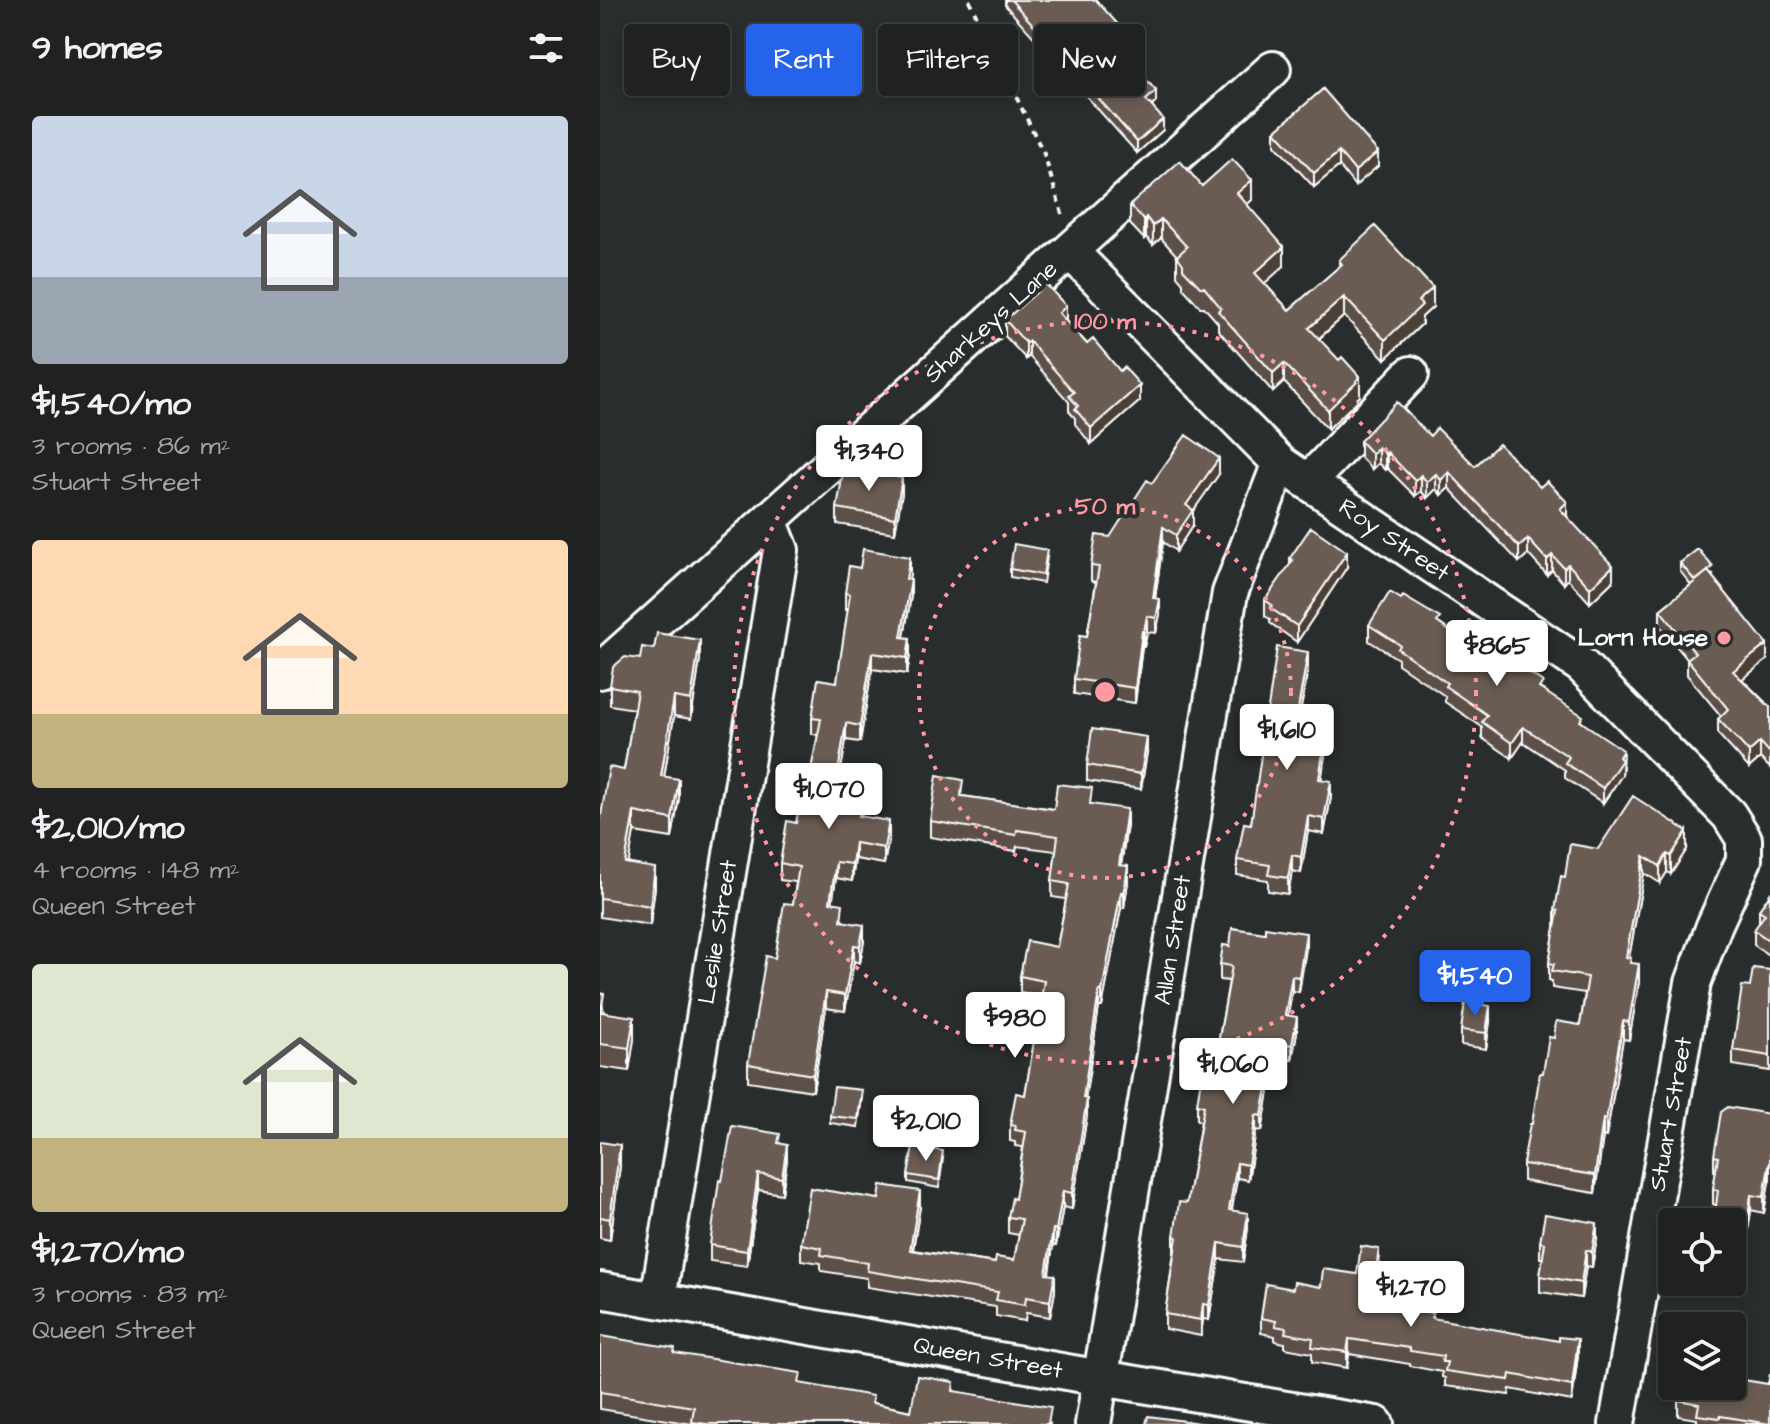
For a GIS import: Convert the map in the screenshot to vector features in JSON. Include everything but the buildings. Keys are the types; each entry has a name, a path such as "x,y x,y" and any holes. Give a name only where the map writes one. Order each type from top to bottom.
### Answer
{"street":[{"name":"Sharkeys Lane","path":"600,671 1273,69"},
{"name":"Roy Street","path":"1070,251 1294,473 1582,666 1729,815"},
{"name":"Allan Street","path":"1093,1424 1230,593 1294,473 1411,374"},
{"name":"Leslie Street","path":"658,1299 781,550 769,520"},
{"name":"Stuart Street","path":"1617,1424 1693,983 1714,926 1744,860 1744,839 1729,815"},
{"name":"Queen Street","path":"600,1290 1376,1424"}],"path":[{"path":"969,0 1044,154 1060,203 1070,251"}],"place":[{"name":"Lorn House","path":"1724,638"}]}
